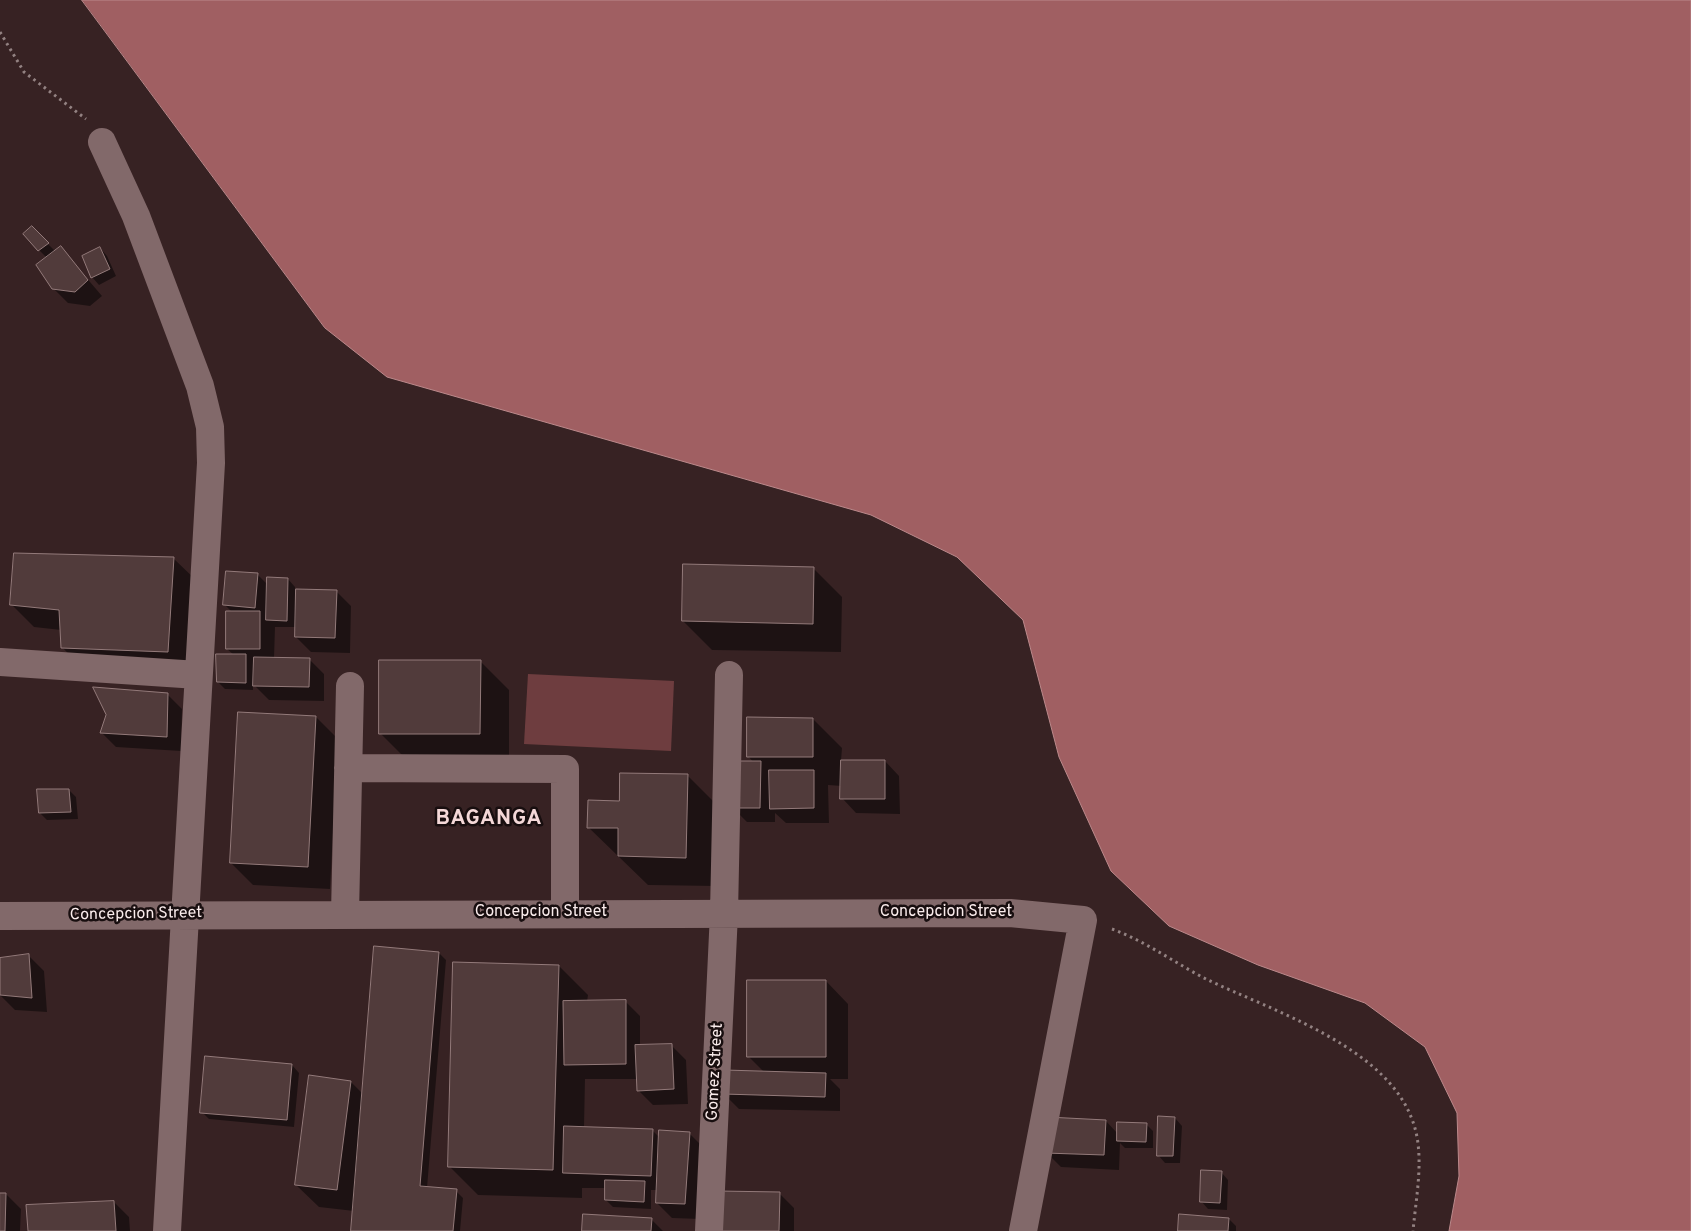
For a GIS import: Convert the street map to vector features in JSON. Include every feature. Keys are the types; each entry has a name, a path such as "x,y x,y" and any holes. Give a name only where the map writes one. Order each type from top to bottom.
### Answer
{"street":[{"path":"102,142 136,216 178,325 200,386 210,427 211,463 166,1231"},
{"path":"0,662 198,675"},
{"name":"Gomez Street","path":"709,1231 724,913 729,675"},
{"path":"345,914 350,686"},
{"path":"348,768 565,769 565,913"},
{"name":"Concepcion Street","path":"0,916 1010,913 1082,920"},
{"path":"1023,1231 1082,920"}],"path":[{"path":"0,32 24,72 78,111 92,124 102,142"},
{"path":"1082,920 1115,930 1206,978 1331,1039 1373,1066 1397,1092 1413,1122 1419,1157 1413,1231"}],"shaded area":[{"path":"82,0 1691,0 1691,1231 1449,1231 1459,1176 1457,1113 1425,1047 1365,1003 1258,965 1169,926 1111,871 1059,757 1023,620 957,557 871,515 387,377 325,328"},
{"path":"528,674 674,681 671,751 524,744"}],"building":[{"path":"32,226 49,243 38,251 23,234"},
{"path":"61,246 88,280 75,292 52,289 36,265"},
{"path":"100,247 110,269 91,278 82,256"},
{"path":"14,553 174,557 168,652 61,648 59,610 10,605"},
{"path":"683,564 814,567 813,624 682,621"},
{"path":"226,571 258,573 255,608 223,605"},
{"path":"267,577 288,578 287,621 266,620"},
{"path":"296,589 337,590 335,638 295,637"},
{"path":"226,611 260,611 260,649 226,649"},
{"path":"216,654 246,654 246,683 217,682"},
{"path":"254,657 310,658 309,687 253,686"},
{"path":"379,660 481,660 480,734 379,734"},
{"path":"93,687 168,693 167,737 100,733 106,715"},
{"path":"238,712 316,716 308,867 230,863"},
{"path":"747,717 813,718 813,757 747,757"},
{"path":"841,760 885,760 885,799 840,799"},
{"path":"732,761 761,761 760,808 730,808"},
{"path":"769,770 814,770 814,808 770,809"},
{"path":"620,773 688,774 686,858 618,856 618,828 587,828 588,800 619,801"},
{"path":"37,789 69,789 71,812 39,813"},
{"path":"374,946 439,952 420,1186 457,1189 453,1231 351,1231"},
{"path":"29,954 32,998 0,995 0,958"},
{"path":"453,962 559,965 553,1170 448,1167"},
{"path":"747,980 826,980 826,1057 747,1057"},
{"path":"626,1000 626,1064 564,1065 563,1001"},
{"path":"672,1044 674,1089 637,1091 635,1045"},
{"path":"205,1056 292,1064 287,1120 200,1113"},
{"path":"724,1070 826,1073 825,1097 723,1094"},
{"path":"309,1075 351,1081 337,1190 295,1185"},
{"path":"1158,1116 1175,1117 1173,1156 1157,1156"},
{"path":"1047,1117 1106,1120 1104,1155 1045,1153"},
{"path":"1117,1122 1147,1123 1146,1142 1117,1141"},
{"path":"564,1126 653,1129 651,1176 563,1173"},
{"path":"659,1130 690,1132 685,1204 656,1203"},
{"path":"1201,1170 1222,1171 1220,1203 1200,1202"},
{"path":"605,1180 645,1181 644,1202 605,1200"},
{"path":"717,1191 780,1192 779,1231 716,1231"},
{"path":"0,1193 6,1193 5,1231 0,1231"},
{"path":"114,1201 116,1231 28,1231 26,1205"},
{"path":"583,1214 652,1218 651,1231 582,1231"},
{"path":"1179,1214 1229,1218 1228,1231 1178,1231"}],"district":[{"name":"BAGANGA","path":"489,820"}]}
